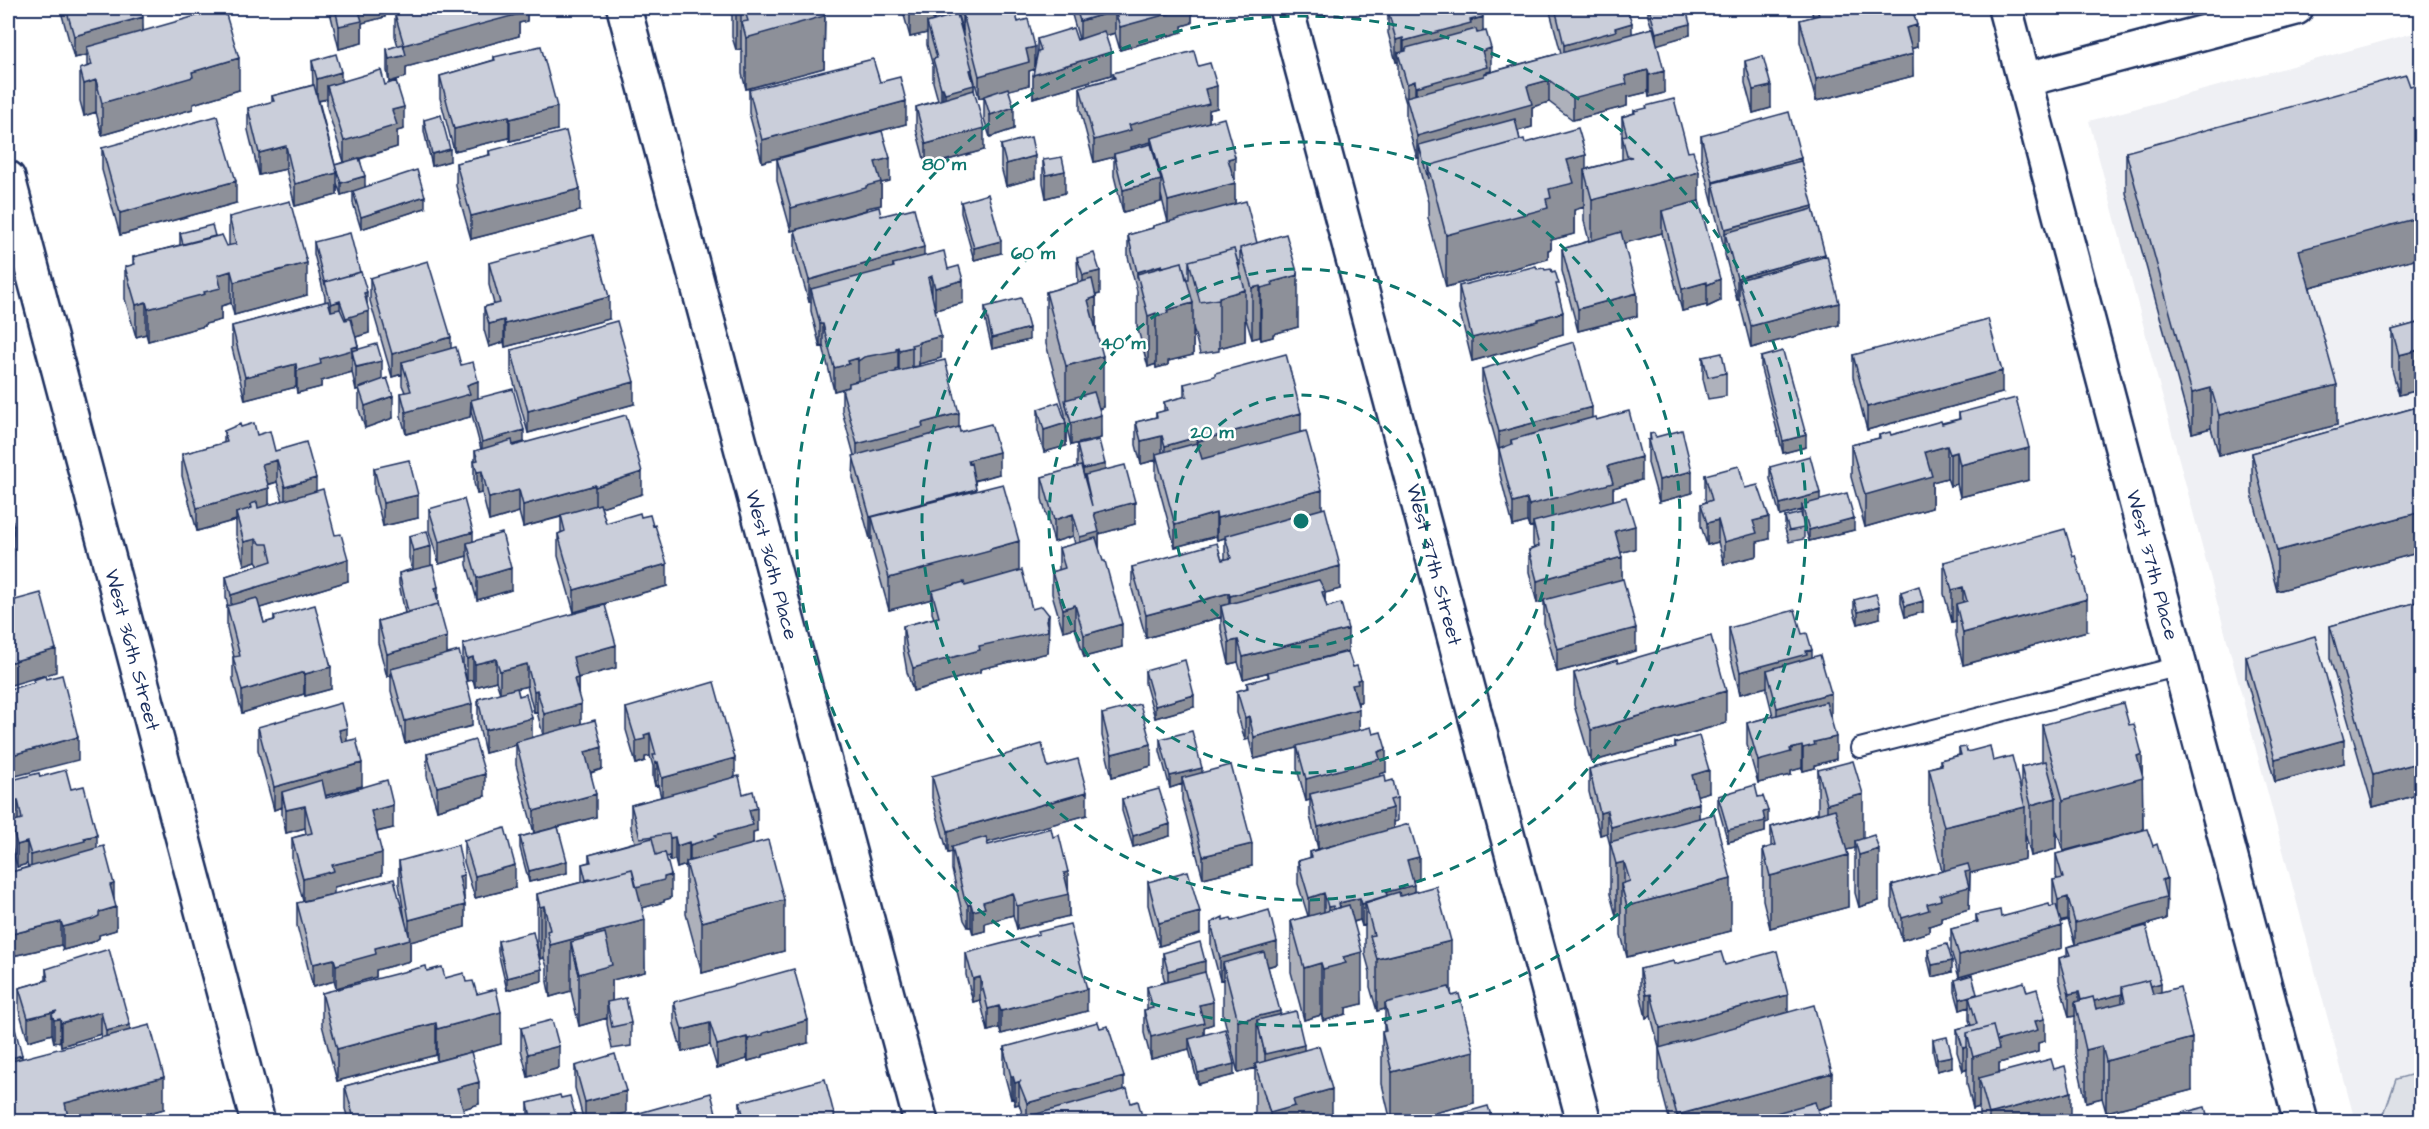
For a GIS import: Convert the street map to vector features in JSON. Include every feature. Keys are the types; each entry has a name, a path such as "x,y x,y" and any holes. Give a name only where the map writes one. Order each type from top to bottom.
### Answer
{"street":[{"name":"West 36th Place","path":"624,8 921,1122"},
{"name":"West 37th Street","path":"1286,8 1584,1122"},
{"name":"West 37th Place","path":"2005,8 2301,1122"},
{"path":"2024,80 2296,8"},
{"name":"West 36th Street","path":"8,178 258,1122"}],"lane":[{"path":"1860,748 2180,666"}],"shaded area":[{"path":"2421,31 2421,1121 2355,1121 2089,121"},
{"path":"2421,1072 2421,1121 2386,1121 2384,1114 2396,1079"}],"building":[{"path":"66,8 141,8 143,17 74,36"},
{"path":"224,8 239,58 192,72 193,77 102,103 96,80 84,84 80,69 92,65 87,47"},
{"path":"335,8 358,8 362,21 339,26"},
{"path":"402,8 517,8 519,14 404,45 395,14 403,12"},
{"path":"744,8 822,8 824,16 746,38 742,22 748,21"},
{"path":"989,8 1014,8 1018,22 1028,19 1035,47 1026,49 1029,62 979,76 963,14"},
{"path":"1076,8 1181,8 1182,10 1120,27 1115,11 1080,21"},
{"path":"1396,8 1480,8 1483,17 1470,20 1471,23 1404,41 1403,38 1396,40 1388,10"},
{"path":"1555,8 1627,8 1632,23 1615,28 1616,31 1564,45"},
{"path":"1649,8 1686,8 1690,24 1656,33"},
{"path":"1816,8 1912,8 1917,25 1906,28 1913,54 1816,79 1800,20 1819,15"},
{"path":"957,14 974,85 945,93 941,88 933,59 937,58 927,23"},
{"path":"1073,28 1077,40 1104,31 1111,52 1033,75 1038,51 1041,50 1037,39"},
{"path":"1653,28 1664,71 1649,75 1648,70 1625,76 1627,84 1573,98 1549,80 1527,86 1532,104 1417,136 1406,97"},
{"path":"1476,29 1477,33 1486,31 1491,48 1482,51 1487,67 1416,87 1415,81 1407,84 1398,53 1406,51 1406,48"},
{"path":"403,44 406,55 389,59 387,49"},
{"path":"541,46 557,107 510,119 509,116 454,129 440,76 495,60 494,57"},
{"path":"1194,51 1198,66 1210,63 1217,86 1205,89 1209,104 1129,125 1131,130 1094,140 1080,87 1115,78 1113,73"},
{"path":"336,54 341,72 317,79 312,61"},
{"path":"1763,56 1771,86 1753,90 1745,61"},
{"path":"873,59 880,82 900,77 906,101 762,140 749,90"},
{"path":"381,70 385,85 396,81 404,107 392,110 397,125 344,141 327,86"},
{"path":"2406,75 2410,86 2421,83 2421,193 2412,195 2418,218 2299,250 2337,385 2219,415 2211,388 2192,393 2126,152"},
{"path":"314,85 337,173 295,184 286,146 259,153 248,108 274,101 272,96"},
{"path":"1008,88 1014,107 990,115 984,96"},
{"path":"974,90 984,128 926,144 916,107"},
{"path":"1674,99 1688,152 1693,151 1699,172 1592,200 1584,170 1632,157 1627,156 1622,136 1627,135 1622,117 1647,108 1646,106"},
{"path":"1789,112 1801,158 1713,182 1701,136"},
{"path":"441,115 450,149 432,154 424,120"},
{"path":"217,116 236,181 120,213 102,148"},
{"path":"1224,118 1235,157 1228,159 1235,183 1168,201 1151,138"},
{"path":"1515,119 1520,140 1428,166 1428,179 1419,145"},
{"path":"1578,128 1586,155 1567,160 1574,183 1549,189 1551,198 1546,199 1548,208 1446,235 1428,166 1524,139 1525,143"},
{"path":"566,131 580,189 471,216 456,163 490,155 489,151"},
{"path":"882,131 890,158 875,162 881,182 791,208 777,159"},
{"path":"1031,137 1035,156 1006,164 1001,145"},
{"path":"1151,144 1161,180 1123,190 1114,154"},
{"path":"1062,157 1065,171 1046,175 1043,160"},
{"path":"359,158 365,176 341,183 335,165"},
{"path":"1801,161 1813,206 1725,229 1713,183"},
{"path":"417,170 425,196 361,217 353,191"},
{"path":"988,194 1001,241 974,248 961,202"},
{"path":"290,201 307,263 234,282 231,271 218,275 221,288 204,292 205,294 148,309 146,302 136,305 125,267 135,264 133,257 222,235 227,246 236,244 229,217"},
{"path":"1246,201 1257,243 1240,248 1239,266 1234,249 1189,261 1189,279 1186,279 1182,262 1137,272 1128,235"},
{"path":"1699,201 1720,279 1707,285 1707,282 1682,289 1662,211"},
{"path":"879,207 881,216 914,208 924,247 809,280 795,230"},
{"path":"1813,209 1825,254 1737,278 1725,233"},
{"path":"212,225 215,236 183,244 180,233"},
{"path":"1621,232 1637,293 1578,309 1562,249"},
{"path":"350,233 360,272 325,282 325,285 314,242"},
{"path":"1286,234 1298,275 1272,282 1273,285 1252,288 1240,248"},
{"path":"593,235 609,297 505,324 504,320 489,324 484,307 500,303 489,263"},
{"path":"1234,249 1245,290 1219,297 1219,299 1200,302 1189,261"},
{"path":"944,251 948,269 959,266 963,280 935,288 932,276 928,278 941,336 911,345 912,347 899,350 898,347 896,351 864,357 858,361 858,358 848,361 849,364 834,368 811,289"},
{"path":"1094,253 1100,271 1083,275 1077,258"},
{"path":"1827,256 1839,303 1751,326 1739,280"},
{"path":"428,261 451,337 392,354 370,278"},
{"path":"1182,262 1193,303 1167,310 1168,313 1148,316 1137,274"},
{"path":"1536,266 1537,269 1555,271 1563,312 1472,338 1459,286"},
{"path":"361,272 367,292 364,293 369,311 346,318 340,301 331,304 325,282"},
{"path":"1092,279 1096,297 1088,300 1103,356 1066,366 1046,292"},
{"path":"1021,298 1029,328 992,338 985,307"},
{"path":"328,301 331,311 340,309 345,320 351,319 358,346 351,348 352,350 320,359 321,364 297,371 296,364 245,377 232,326"},
{"path":"1988,319 2002,371 1867,407 1853,355"},
{"path":"617,321 634,382 528,411 511,350"},
{"path":"2421,322 2421,358 2419,350 2399,355 2392,330"},
{"path":"1574,342 1592,407 1499,432 1482,369"},
{"path":"377,344 382,361 356,367 352,351"},
{"path":"456,347 461,365 473,362 478,381 467,385 470,394 406,412 401,393 411,391 402,362"},
{"path":"1783,351 1806,435 1783,441 1761,357"},
{"path":"1722,353 1726,373 1708,377 1703,357"},
{"path":"1286,354 1301,413 1198,441 1197,437 1165,446 1162,436 1141,441 1136,422 1157,417 1156,413 1167,410 1164,402 1187,396 1184,384 1215,376 1215,373"},
{"path":"945,360 959,413 922,423 923,427 857,444 842,389 849,387 849,383"},
{"path":"387,378 393,396 365,406 359,388"},
{"path":"513,389 524,430 482,442 471,400"},
{"path":"1094,392 1101,415 1071,423 1065,400"},
{"path":"2016,398 2029,448 1960,465 1957,452 1950,454 1947,446 1925,452 1932,476 1865,495 1851,445 1880,438 1879,435 1890,432 1891,435 1941,421 1942,424 1960,419 1959,413"},
{"path":"1059,402 1066,423 1044,430 1038,409"},
{"path":"2421,406 2421,512 2277,551 2252,453"},
{"path":"1629,411 1641,457 1608,466 1613,483 1529,505 1527,499 1513,503 1499,449 1512,444 1511,440 1595,417 1596,420"},
{"path":"626,415 642,472 595,487 595,485 523,505 519,490 489,498 482,471 477,472 474,461 478,460 475,451 512,440 513,446"},
{"path":"254,423 257,435 270,431 275,451 306,442 316,478 285,487 277,460 262,464 269,488 197,508 182,454 227,442 224,431 240,424 241,427"},
{"path":"991,424 999,452 968,460 969,464 971,463 976,489 870,517 853,456 959,427 960,432"},
{"path":"1682,430 1692,471 1659,480 1648,440 1651,440 1650,434 1654,433 1656,437"},
{"path":"1306,431 1322,490 1217,518 1216,513 1175,525 1156,454 1197,443 1202,459"},
{"path":"1099,440 1105,464 1083,469 1077,445"},
{"path":"1810,456 1820,493 1780,504 1770,467"},
{"path":"409,460 418,495 383,503 374,468"},
{"path":"1125,465 1135,502 1094,513 1099,532 1080,537 1073,514 1054,520 1042,477 1081,466 1092,506 1085,475"},
{"path":"1739,466 1745,488 1758,485 1769,517 1753,521 1757,533 1724,542 1718,520 1707,523 1701,504 1712,500 1705,475"},
{"path":"1003,484 1019,541 889,578 872,517"},
{"path":"323,489 335,535 341,534 348,559 231,595 226,576 272,561 268,544 261,544 256,539 244,542 236,513 252,508 251,504 257,502 258,508"},
{"path":"1847,493 1854,518 1809,530 1802,505"},
{"path":"1626,497 1635,526 1615,531 1622,557 1537,581 1529,550 1539,546 1533,522"},
{"path":"464,499 473,532 439,542 429,509"},
{"path":"600,504 606,523 640,513 641,517 650,515 667,564 574,590 558,534 565,531 561,515"},
{"path":"1325,508 1340,566 1230,596 1229,593 1146,615 1132,567 1217,543 1222,560 1231,558 1225,536"},
{"path":"8,511 14,525 11,526 13,534 8,536"},
{"path":"1801,513 1804,528 1789,531 1785,517"},
{"path":"2065,529 2087,599 1963,633 1956,604 1967,601 1963,587 1952,590 1944,562"},
{"path":"427,531 431,546 413,551 409,536"},
{"path":"502,533 511,568 477,578 467,543"},
{"path":"1096,538 1103,561 1105,561 1122,624 1084,635 1075,605 1063,609 1052,572 1065,568 1059,548"},
{"path":"433,565 438,587 435,588 439,607 438,604 408,612 399,573"},
{"path":"1022,570 1032,609 1042,606 1049,615 1046,620 1048,631 979,646 980,650 913,668 903,626 939,617 932,591 964,582 965,586"},
{"path":"1623,579 1636,628 1557,649 1544,600"},
{"path":"1319,580 1325,591 1322,592 1327,607 1341,603 1348,629 1243,657 1238,640 1229,642 1221,606"},
{"path":"1919,586 1923,601 1905,606 1901,592"},
{"path":"41,593 56,649 8,663 8,602"},
{"path":"1876,594 1880,606 1858,612 1854,600"},
{"path":"257,598 264,623 275,620 274,616 315,605 331,667 305,674 304,672 242,691 233,657 240,656 227,606"},
{"path":"2421,601 2421,762 2373,775 2330,626"},
{"path":"438,604 447,637 387,654 378,621"},
{"path":"605,605 616,645 573,657 578,678 574,679 581,704 544,714 537,690 534,691 527,664 500,671 496,659 475,664 473,657 467,659 463,644"},
{"path":"1795,610 1802,634 1807,633 1812,650 1806,651 1807,654 1740,672 1729,628"},
{"path":"1711,636 1726,691 1591,730 1574,673 1617,660 1618,663"},
{"path":"2315,636 2344,740 2275,759 2246,656"},
{"path":"459,651 472,704 405,721 391,669"},
{"path":"1348,652 1353,667 1357,666 1361,679 1357,680 1358,684 1352,685 1359,709 1254,737 1249,716 1245,718 1237,691 1248,688 1247,683 1269,677 1268,672"},
{"path":"1820,655 1831,693 1777,708 1767,670"},
{"path":"1185,660 1194,695 1155,706 1145,671"},
{"path":"62,675 78,737 8,756 8,690 45,676 46,679"},
{"path":"714,682 735,758 662,778 658,762 655,763 653,755 656,755 650,733 644,735 645,739 636,741 626,708"},
{"path":"517,688 519,696 526,694 532,718 485,730 478,699"},
{"path":"1826,702 1836,737 1814,742 1815,745 1790,749 1791,752 1758,761 1747,723"},
{"path":"341,703 347,728 339,730 342,742 356,739 362,763 274,787 258,727"},
{"path":"2123,703 2129,725 2134,724 2142,754 2137,756 2143,778 2063,800 2042,725"},
{"path":"1140,704 1151,744 1112,754 1102,714"},
{"path":"595,720 602,747 585,752 596,794 534,811 516,742"},
{"path":"1371,727 1373,734 1381,732 1386,749 1378,752 1380,759 1306,779 1297,746"},
{"path":"1192,731 1202,768 1170,776 1160,739"},
{"path":"1699,736 1709,770 1692,775 1699,803 1611,827 1607,811 1600,813 1589,769 1676,747 1675,743"},
{"path":"475,740 485,774 437,787 427,754"},
{"path":"1042,744 1048,767 1078,759 1087,792 948,831 932,776"},
{"path":"1990,746 1993,761 2012,756 2025,807 1944,827 1929,768 1942,765 1940,760 1961,755 1959,748 1966,747 1967,752"},
{"path":"1853,761 1863,794 1827,804 1818,770"},
{"path":"2046,761 2056,798 2031,805 2021,767"},
{"path":"1231,765 1252,844 1203,856 1182,778"},
{"path":"66,770 71,789 84,786 97,835 84,838 85,841 31,855 27,842 17,845 11,822 22,819 18,800 14,801 10,786 14,786 12,780 39,773 40,777"},
{"path":"1385,775 1386,782 1393,780 1397,798 1390,800 1393,808 1318,827 1310,794"},
{"path":"739,776 743,794 753,791 757,808 749,810 753,825 715,835 716,837 690,845 689,842 677,846 675,837 670,838 669,834 640,838 631,805"},
{"path":"322,780 326,798 387,780 393,805 371,811 382,853 332,865 334,871 303,879 292,838 312,833 305,806 286,810 282,792"},
{"path":"1755,785 1758,797 1763,796 1768,811 1763,812 1765,821 1728,830 1718,796"},
{"path":"1159,789 1170,824 1133,836 1122,799"},
{"path":"1835,809 1848,855 1770,876 1763,849 1776,845 1771,827"},
{"path":"1714,814 1731,879 1627,906 1621,884 1630,881 1624,862 1616,864 1610,842"},
{"path":"1409,824 1419,857 1407,860 1414,885 1386,892 1387,896 1362,904 1360,898 1339,903 1340,908 1334,909 1333,906 1328,907 1324,893 1309,898 1298,861 1312,857 1310,852"},
{"path":"558,827 567,861 529,871 520,837"},
{"path":"505,828 515,865 475,876 464,840"},
{"path":"1051,828 1053,837 1059,835 1068,872 1064,873 1069,894 1017,906 1013,893 983,902 985,908 973,911 971,904 968,905 964,897 952,847 986,837 988,845"},
{"path":"2147,829 2153,846 2157,844 2167,878 2162,880 2166,897 2075,923 2068,897 2058,900 2053,880 2063,878 2056,854"},
{"path":"1874,835 1879,849 1859,855 1855,841"},
{"path":"652,838 656,855 665,852 671,875 664,877 664,880 636,887 632,869 586,880 582,864 591,862 589,855"},
{"path":"768,840 784,900 702,922 686,862"},
{"path":"458,845 464,875 459,876 465,905 409,920 399,861"},
{"path":"104,846 114,884 110,885 116,907 99,912 99,916 93,919 63,927 61,922 8,935 8,873"},
{"path":"1968,864 1970,871 1965,872 1969,887 1940,895 1941,900 1927,904 1929,910 1902,918 1892,885"},
{"path":"632,869 645,920 550,945 547,931 550,930 544,906 540,907 537,894"},
{"path":"1188,871 1200,912 1159,923 1148,882"},
{"path":"394,879 410,939 375,948 376,954 336,965 334,959 313,964 297,903"},
{"path":"1436,886 1451,941 1377,959 1370,936 1374,935 1365,902 1399,892 1400,896"},
{"path":"2049,904 2050,907 2056,905 2062,926 1959,955 1951,929 1978,922 1976,915 2000,910 2001,917"},
{"path":"1349,905 1362,952 1343,957 1346,963 1323,969 1321,963 1304,968 1291,921"},
{"path":"1269,910 1277,942 1220,958 1211,923 1223,917 1223,920 1231,918 1232,921"},
{"path":"1070,924 1087,989 1001,1011 999,1006 988,1009 980,977 973,979 966,953"},
{"path":"2146,926 2161,983 2151,986 2149,980 2122,987 2122,994 2094,1001 2093,997 2081,1000 2079,992 2069,994 2059,958 2070,955 2067,947"},
{"path":"533,932 542,969 507,978 498,941"},
{"path":"605,933 612,965 579,974 571,942"},
{"path":"1200,942 1205,961 1168,971 1163,953"},
{"path":"1947,944 1952,961 1932,965 1928,949"},
{"path":"109,949 130,1025 106,1031 101,1012 61,1023 60,1019 54,1020 52,1014 57,1011 28,1018 19,988 48,980 46,969"},
{"path":"1777,951 1788,995 1660,1028 1651,994 1646,995 1640,969 1674,961 1675,964 1721,952 1725,965"},
{"path":"1264,952 1280,1011 1238,1021 1223,963"},
{"path":"426,966 427,971 442,967 445,978 464,973 466,982 473,981 477,994 496,989 501,1012 437,1029 436,1023 337,1049 322,993"},
{"path":"794,969 808,1020 763,1033 763,1035 717,1045 710,1023 682,1030 674,1002"},
{"path":"1205,972 1213,1002 1199,1005 1204,1023 1151,1037 1144,1010 1153,1008 1147,987"},
{"path":"1972,975 1977,994 1960,999 1955,980"},
{"path":"2149,980 2153,994 2180,987 2192,1038 2106,1061 2102,1046 2086,1050 2075,1002 2093,997 2096,1009 2125,1002 2122,987"},
{"path":"2024,982 2027,992 2037,989 2045,1019 2035,1021 2038,1030 1997,1041 1993,1026 1967,1033 1967,1047 1963,1048 1957,1029 1977,1024 1969,997"},
{"path":"1449,987 1452,996 1459,994 1474,1051 1392,1072 1382,1032 1386,1031 1384,1021 1389,1020 1385,1003"},
{"path":"626,998 631,1023 612,1027 607,1002"},
{"path":"1814,1005 1832,1073 1677,1115 1659,1048"},
{"path":"1296,1011 1304,1045 1265,1054 1257,1020"},
{"path":"552,1020 559,1046 528,1054 521,1028"},
{"path":"1098,1022 1100,1028 1108,1026 1124,1077 1027,1103 1019,1083 1021,1081 1015,1083 1011,1076 1005,1047"},
{"path":"14,1025 22,1055 8,1059 8,1027"},
{"path":"150,1025 164,1077 65,1103 68,1117 49,1122 8,1122 8,1062"},
{"path":"1993,1026 1999,1049 1973,1057 1967,1033"},
{"path":"1225,1029 1234,1064 1198,1073 1189,1039"},
{"path":"1947,1037 1952,1056 1937,1059 1933,1040"},
{"path":"1319,1046 1332,1089 1293,1100 1295,1106 1270,1113 1255,1064"},
{"path":"471,1052 479,1082 457,1088 465,1115 443,1122 355,1122 345,1086"},
{"path":"615,1054 626,1091 585,1102 575,1066"},
{"path":"2051,1059 2054,1069 2065,1066 2071,1092 1989,1114 1979,1078"},
{"path":"825,1079 836,1122 745,1122 740,1102"},
{"path":"1127,1089 1131,1103 1138,1101 1143,1120 1137,1122 1028,1122 1026,1117"},
{"path":"711,1093 717,1117 728,1114 730,1122 611,1121"},
{"path":"560,1095 561,1098 570,1096 577,1122 532,1122 528,1103"},
{"path":"1815,1102 1821,1122 1745,1122"},
{"path":"1488,1106 1493,1122 1431,1122"},
{"path":"2205,1107 2209,1122 2147,1122"}]}
